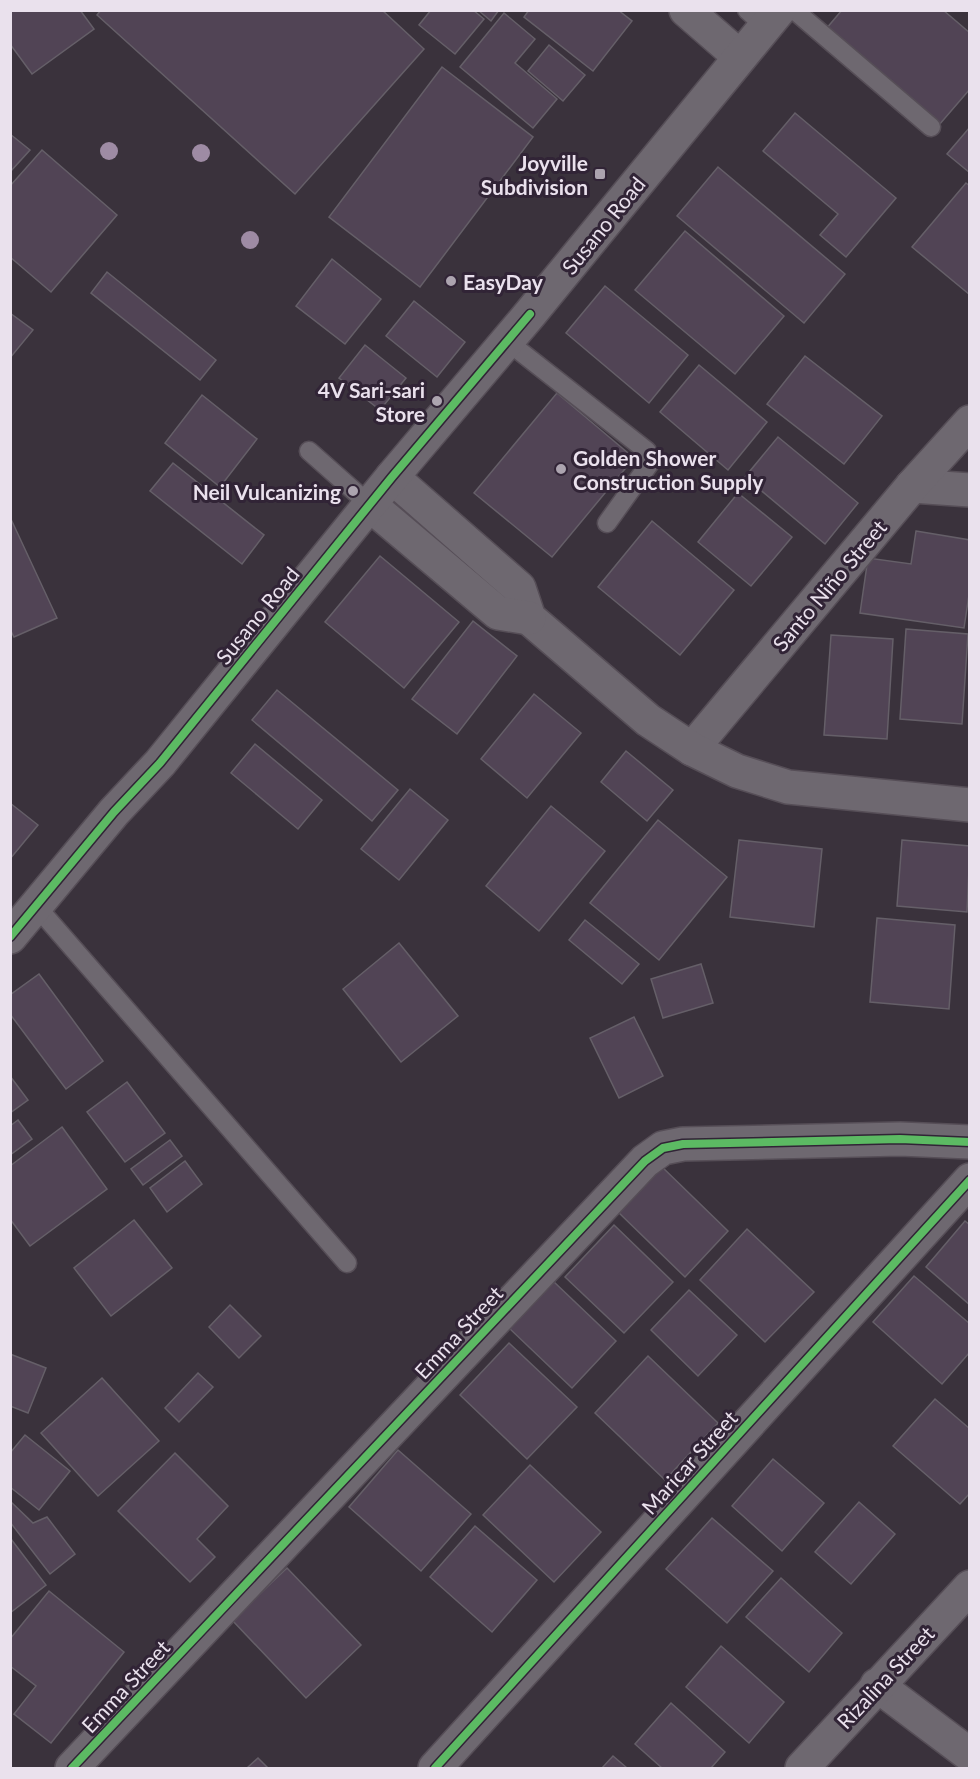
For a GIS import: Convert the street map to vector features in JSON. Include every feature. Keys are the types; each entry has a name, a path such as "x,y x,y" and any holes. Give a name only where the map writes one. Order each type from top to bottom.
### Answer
{"street":[{"path":"686,10 740,57"},
{"name":"Susano Road","path":"10,937 114,812 160,763 392,477 740,57 764,16"},
{"name":"Santo Niño Street","path":"692,749 912,486 969,422"},
{"path":"392,477 519,588 529,618 648,720 692,749 737,771 788,787 969,805"},
{"path":"912,486 969,490"},
{"path":"370,505 498,613 529,618"},
{"name":"Emma Street","path":"72,1768 645,1161 663,1148 683,1144 900,1139 969,1142"},
{"name":"Maricar Street","path":"435,1768 969,1180"},
{"name":"Rizalina Street","path":"802,1768 969,1587"},
{"path":"877,1685 969,1755"}],"lane":[{"path":"794,10 931,127"},
{"path":"507,340 647,451 650,463 607,523"},
{"path":"309,451 370,505"},
{"path":"37,907 347,1263"}],"building":[{"path":"10,10 80,10 94,29 32,74 10,44"},
{"path":"101,10 382,10 424,49 295,194 97,15"},
{"path":"431,10 473,10 484,19 455,54 419,25"},
{"path":"478,10 499,10 491,21"},
{"path":"529,10 618,10 632,21 593,71 524,17"},
{"path":"842,10 943,10 970,33 970,89 939,125 826,29"},
{"path":"504,13 535,39 515,63 557,99 533,128 460,67"},
{"path":"549,45 585,75 563,101 528,71"},
{"path":"442,67 533,137 420,287 329,217"},
{"path":"795,113 896,198 846,257 820,235 838,214 763,151"},
{"path":"970,127 970,173 947,154"},
{"path":"10,134 30,150 10,172"},
{"path":"42,150 117,215 51,292 10,257 10,186"},
{"path":"718,167 845,274 804,323 677,216"},
{"path":"966,183 970,186 970,295 912,247"},
{"path":"685,231 784,316 735,374 635,290"},
{"path":"332,259 381,299 345,344 296,306"},
{"path":"107,272 216,360 200,380 91,293"},
{"path":"605,286 688,355 649,403 566,333"},
{"path":"414,301 465,342 437,377 386,336"},
{"path":"10,313 33,330 10,358"},
{"path":"365,345 406,378 380,410 339,378"},
{"path":"805,356 882,416 844,464 767,404"},
{"path":"699,365 767,422 728,470 660,412"},
{"path":"557,393 634,458 552,557 474,493"},
{"path":"202,395 257,439 220,487 165,443"},
{"path":"778,437 858,503 825,544 745,477"},
{"path":"173,463 264,535 242,564 150,491"},
{"path":"738,493 792,537 751,586 698,542"},
{"path":"10,517 57,618 14,637 10,629"},
{"path":"652,521 734,590 680,655 598,587"},
{"path":"916,531 970,540 970,588 964,628 860,613 868,558 911,564"},
{"path":"380,556 459,622 404,688 325,622"},
{"path":"473,621 517,656 457,734 412,699"},
{"path":"906,629 968,634 962,724 900,719"},
{"path":"831,635 893,639 887,739 824,735"},
{"path":"277,690 398,790 372,821 252,720"},
{"path":"534,694 581,733 527,798 481,759"},
{"path":"255,744 322,800 298,829 231,773"},
{"path":"626,751 673,790 647,821 601,782"},
{"path":"410,789 448,820 399,880 361,849"},
{"path":"10,803 38,825 10,859"},
{"path":"551,806 605,851 539,931 486,886"},
{"path":"658,820 727,877 659,960 590,903"},
{"path":"739,840 822,849 814,927 730,917"},
{"path":"902,840 970,846 967,912 897,906"},
{"path":"877,918 955,925 949,1009 870,1002"},
{"path":"585,920 639,964 622,984 569,940"},
{"path":"399,943 458,1016 401,1062 343,989"},
{"path":"701,964 713,1003 663,1018 651,979"},
{"path":"39,974 103,1061 66,1089 10,1014 10,995"},
{"path":"634,1017 663,1076 619,1098 590,1038"},
{"path":"10,1076 28,1100 10,1113"},
{"path":"127,1082 165,1133 125,1162 87,1112"},
{"path":"18,1120 32,1139 10,1155 10,1126"},
{"path":"62,1127 107,1189 30,1246 10,1219 10,1166"},
{"path":"170,1140 182,1156 143,1185 131,1169"},
{"path":"185,1161 202,1184 167,1212 150,1188"},
{"path":"659,1164 728,1231 685,1277 616,1210"},
{"path":"134,1220 172,1268 111,1316 74,1268"},
{"path":"965,1221 970,1225 970,1305 926,1267"},
{"path":"614,1225 673,1282 624,1333 565,1277"},
{"path":"747,1229 814,1292 765,1342 700,1280"},
{"path":"914,1276 970,1324 970,1352 942,1384 873,1322"},
{"path":"553,1281 616,1341 572,1388 509,1328"},
{"path":"689,1290 737,1335 698,1376 651,1330"},
{"path":"230,1305 261,1336 239,1358 209,1327"},
{"path":"509,1343 577,1407 527,1459 460,1395"},
{"path":"10,1354 46,1368 28,1413 10,1406"},
{"path":"648,1356 718,1423 665,1480 595,1413"},
{"path":"198,1373 213,1387 179,1422 165,1408"},
{"path":"102,1378 159,1441 98,1496 41,1433"},
{"path":"935,1399 970,1429 970,1493 960,1504 893,1446"},
{"path":"25,1435 70,1471 39,1510 10,1487 10,1453"},
{"path":"398,1450 471,1514 421,1571 349,1507"},
{"path":"175,1453 228,1506 197,1539 215,1557 190,1582 118,1511"},
{"path":"773,1459 824,1503 782,1551 732,1506"},
{"path":"530,1465 601,1532 554,1582 483,1515"},
{"path":"10,1501 33,1523 47,1517 75,1554 50,1574 10,1522"},
{"path":"859,1502 895,1534 851,1584 815,1552"},
{"path":"712,1518 773,1571 727,1623 666,1569"},
{"path":"475,1526 537,1580 492,1632 430,1577"},
{"path":"10,1539 46,1585 10,1613"},
{"path":"287,1568 361,1645 306,1698 232,1620"},
{"path":"781,1578 842,1633 809,1672 746,1617"},
{"path":"49,1591 124,1652 51,1743 14,1714 36,1686 10,1666 10,1639"},
{"path":"721,1646 784,1702 749,1743 686,1687"},
{"path":"671,1703 725,1752 711,1768 662,1768 635,1744"},
{"path":"613,1756 627,1768 602,1768"},
{"path":"258,1758 268,1768 247,1768"}],"cycle path":[{"path":"10,937 114,812 160,763 392,477 530,314"},
{"path":"72,1768 645,1161 663,1148 683,1144 900,1139 970,1142"},
{"path":"435,1768 970,1180"}],"place":[{"name":"Joyville Subdivision","path":"600,174"},
{"name":"EasyDay","path":"451,281"},
{"name":"4V Sari-sari Store","path":"437,401"},
{"name":"Golden Shower Construction Supply","path":"561,469"},
{"name":"Neil Vulcanizing","path":"353,491"}]}
